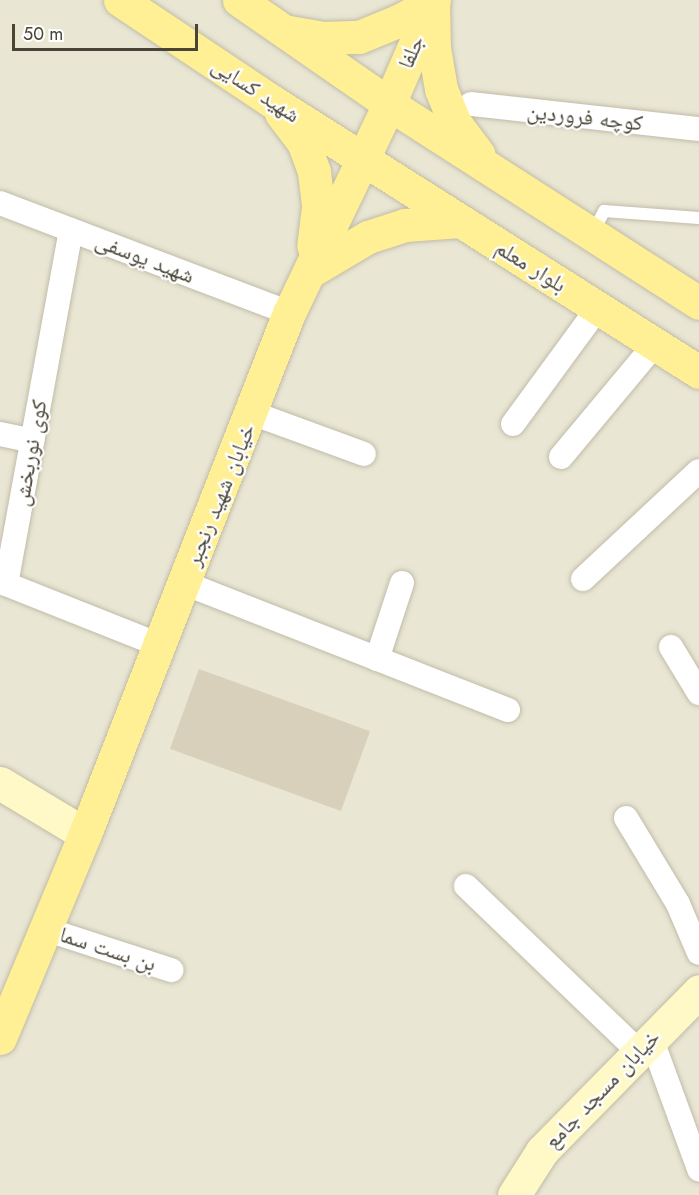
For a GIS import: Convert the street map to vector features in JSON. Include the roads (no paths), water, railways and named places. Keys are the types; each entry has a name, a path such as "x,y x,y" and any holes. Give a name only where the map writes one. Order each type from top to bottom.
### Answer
{"main road":[{"name":"شهید کسایی","path":"120,0 362,159"},
{"path":"239,0 389,104 699,303"},
{"path":"284,31 323,38 358,37 398,21 433,1 435,48 441,89 455,123 489,168"},
{"name":"جلفا","path":"362,159 389,104 433,1"},
{"path":"273,102 304,144 314,172 318,207 309,272"},
{"name":"بلوار معلم","path":"362,159 699,372"},
{"name":"خیابان شهید رنجبر","path":"0,1038 85,834 289,314 362,159"},
{"path":"309,272 368,237 405,225 460,221"}],"street":[{"name":"کوچه فروردین","path":"471,104 699,129"},
{"name":"شهید یوسفی","path":"0,203 289,314"},
{"name":"کوی نوربخش","path":"71,230 3,583 159,645"},
{"path":"513,424 598,308"},
{"path":"561,457 655,345"},
{"path":"252,413 364,454"},
{"path":"0,434 32,441"},
{"path":"583,579 699,471"},
{"path":"184,583 508,710"},
{"path":"377,659 402,583"},
{"path":"671,647 699,693"},
{"path":"0,783 85,834"},
{"path":"626,818 678,904 699,954"},
{"path":"465,886 644,1044 699,1169"},
{"name":"بن بست سما","path":"45,929 171,970"},
{"name":"خیابان مسجد جامع","path":"514,1195 542,1151 644,1044 699,991"}],"lane":[{"path":"592,234 604,211 699,218"}]}
